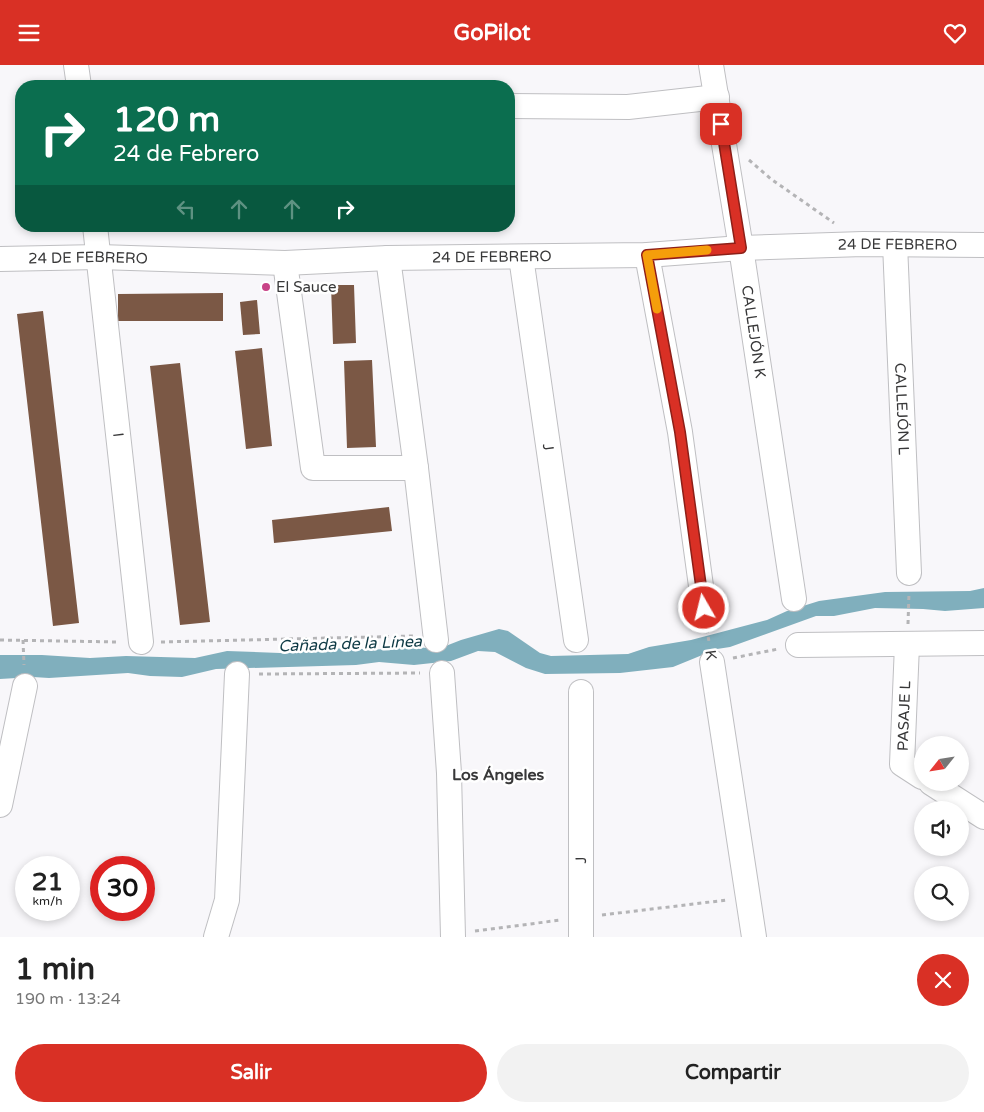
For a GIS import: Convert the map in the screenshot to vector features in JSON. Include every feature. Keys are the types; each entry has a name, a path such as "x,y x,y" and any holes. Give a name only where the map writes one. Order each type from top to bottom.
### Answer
{"street":[{"path":"76,65 78,80"},
{"name":"CALLEJÓN K","path":"712,65 794,599"},
{"path":"515,106 628,107 717,97"},
{"name":"I","path":"96,232 141,642"},
{"name":"24 DE FEBRERO","path":"0,259 99,257 284,263 388,258 647,255 741,248 863,244 984,245"},
{"name":"CALLEJÓN L","path":"895,244 910,573"},
{"path":"647,255 680,432 704,608"},
{"name":"J","path":"521,257 576,640"},
{"path":"388,258 436,637"},
{"path":"284,263 313,468 416,468"},
{"path":"798,645 984,643"},
{"name":"PASAJE L","path":"907,645 902,764 914,772"},
{"name":"K","path":"712,662 754,937"},
{"path":"442,673 449,773 453,937"},
{"path":"216,937 227,900 237,675"},
{"path":"0,805 5,755 25,686"},
{"name":"J","path":"581,692 581,937"},
{"path":"943,791 984,817"}],"path":[{"path":"724,138 771,179 863,244"},
{"path":"907,645 910,573"},
{"name":"K","path":"704,608 712,662"},
{"path":"0,640 141,642 436,637"},
{"path":"712,662 798,645"},
{"path":"237,675 442,673"}],"water":[{"path":"984,588 984,608 945,611 875,608 834,616 816,616 730,647 717,649 673,667 620,673 545,674 526,668 495,652 478,651 451,661 414,665 379,662 356,665 216,669 182,677 128,673 0,679 0,655 90,658 126,656 195,658 227,651 280,653 294,650 354,648 369,650 416,647 438,649 499,629 508,631 540,653 551,656 628,654 649,647 691,640 767,620 787,611 819,601 885,592 970,591"}],"building":[{"path":"331,285 354,285 356,343 333,344"},
{"path":"223,293 223,321 118,321 118,294"},
{"path":"257,300 260,334 243,335 240,302"},
{"path":"43,311 79,623 53,626 17,314"},
{"path":"262,348 272,446 246,449 235,351"},
{"path":"372,360 376,447 347,448 344,361"},
{"path":"180,363 210,622 180,625 150,366"},
{"path":"389,507 392,531 274,543 272,520"}],"slow traffic":[{"path":"657,309 647,255 707,250"}],"place":[{"name":"El Sauce","path":"266,287"}],"district":[{"name":"Los Ángeles","path":"498,774"}],"route":[{"path":"704,608 680,432 647,255 741,248 721,124"}],"water label":[{"name":"Cañada de la Línea","path":"350,643"}]}
